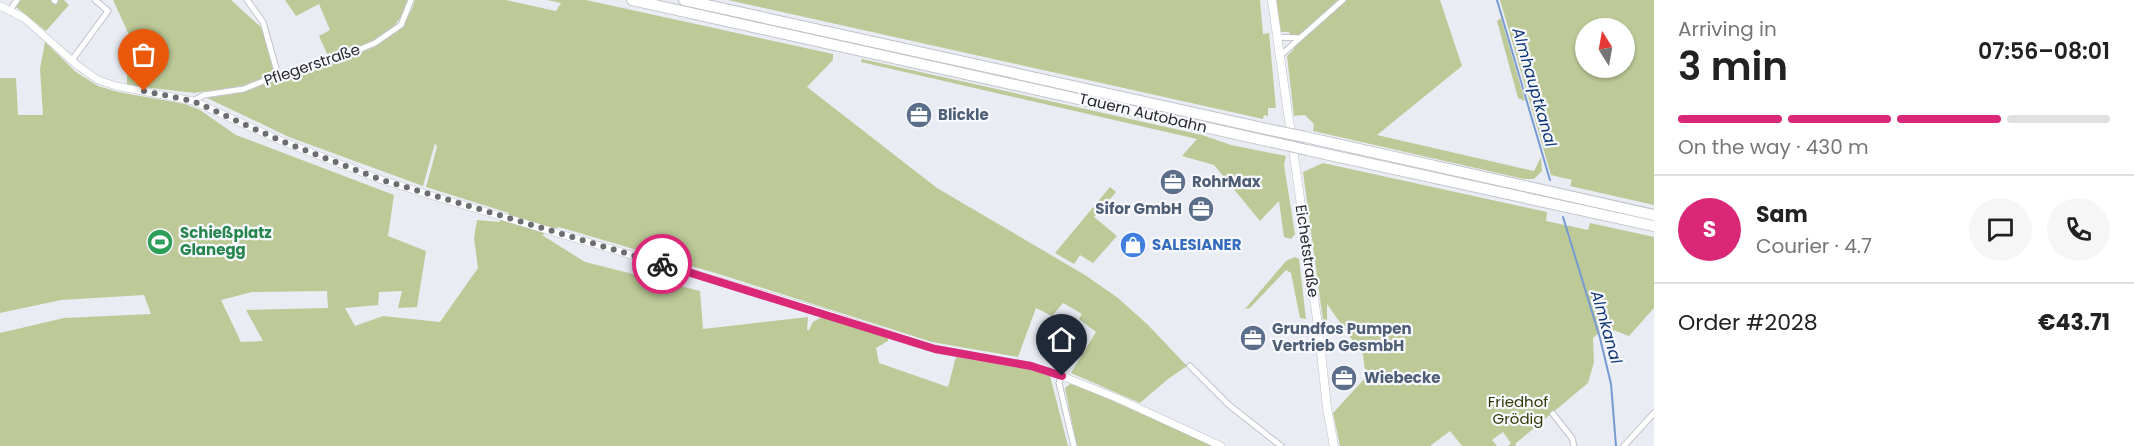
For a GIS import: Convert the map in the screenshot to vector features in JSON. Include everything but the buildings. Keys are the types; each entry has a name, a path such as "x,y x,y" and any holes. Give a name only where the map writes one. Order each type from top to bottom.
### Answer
{"highway":[{"name":"Tauern Autobahn","path":"632,0 1654,226"},
{"name":"Tauern Autobahn","path":"684,0 1654,215"}],"main road":[{"name":"Eichetstraße","path":"1272,0 1334,446"}],"street":[{"path":"10,10 17,0"},
{"path":"72,60 108,11 94,0"},
{"path":"247,0 263,22 278,75"},
{"name":"Pflegerstraße","path":"193,101 204,95 244,89 278,75 342,57 386,37 401,25 411,0"},
{"path":"1280,57 1343,0"},
{"path":"0,6 24,18 89,74 107,84 193,101 279,140 402,186 816,310 925,346 1031,366 1062,376 1119,399 1221,446"},
{"path":"1277,37 1300,38"},
{"path":"1190,366 1229,405 1281,446"},
{"path":"1062,376 1059,383 1074,446"},
{"path":"1553,414 1572,438 1574,446"},
{"path":"1624,446 1654,414"}],"green space":[{"path":"19,0 64,0 69,5 46,31 16,7"},
{"path":"113,0 231,0 263,29 275,73 242,86 194,93 127,85 127,52 131,39"},
{"path":"285,0 407,0 403,13 387,32 365,45 329,58 319,36 330,30 319,4 296,16"},
{"path":"415,0 506,0 556,11 561,3 547,0 586,0 833,54 833,60 807,87 937,188 1085,275 1118,298 1147,324 1187,366 1140,403 1071,373 1096,332 1079,319 1082,314 1063,303 1052,316 1036,308 1018,357 932,342 722,275 559,227 542,235 585,262 700,291 703,329 808,317 807,330 809,330 813,322 823,316 888,337 888,341 876,348 879,363 948,387 956,357 1029,369 1050,376 1068,446 0,446 0,333 64,318 151,314 144,295 61,300 0,313 0,78 16,78 18,115 43,115 40,69 45,42 76,72 98,86 118,92 185,104 200,110 236,135 394,195 388,236 426,251 417,307 398,308 402,291 379,292 378,305 345,308 355,326 383,316 440,322 478,268 474,238 477,220 499,222 509,213 426,187 437,147 435,143 423,186 289,137 207,98 244,92 282,77 360,53 379,44 395,32 407,18","holes":["327,291 328,308 246,310 263,341 241,342 221,300 252,292"]},
{"path":"728,0 1260,0 1263,34 1269,33 1276,108 1268,108 1268,116 1264,115 1263,119"},
{"path":"1276,0 1440,0 1462,66 1377,135 1534,171 1541,157 1542,171 1534,179 1524,179 1313,131 1314,124 1305,115 1294,116 1287,56 1294,49 1289,32 1281,32"},
{"path":"1500,0 1654,0 1654,205 1570,186 1572,180 1551,175"},
{"path":"1501,18 1525,101 1518,98 1497,21"},
{"path":"862,59 1286,156 1284,165 1295,234 1291,239 1284,237 1279,201 1260,221 1214,165 1182,156 1197,139 861,62"},
{"name":"Friedhof Grödig","path":"1323,163 1547,212 1546,221 1588,230 1590,223 1654,237 1654,308 1629,336 1605,327 1593,338 1594,362 1588,383 1515,444 1516,446 1508,446 1511,443 1503,432 1492,440 1497,446 1462,446 1450,431 1430,446 1340,446 1333,413 1366,377 1363,355 1327,304 1327,328 1324,328 1303,172"},
{"path":"1110,187 1116,192 1094,217 1117,236 1093,263 1080,255 1074,264 1055,253"},
{"path":"1295,257 1299,259 1306,319 1300,318 1291,273 1286,270 1250,308 1245,309 1286,261"},
{"path":"1070,384 1214,446 1077,446 1065,388"}],"waterway":[{"name":"Almhauptkanal","path":"1497,0 1550,180"},
{"name":"Almkanal","path":"1563,217 1600,338 1611,384 1616,446"}],"way so far":[{"path":"144,91 193,101 279,140 379,179 662,264"}],"place":[{"name":"Blickle","path":"919,115"},
{"name":"RohrMax","path":"1173,182"},
{"name":"Sifor GmbH","path":"1201,209"},
{"name":"Schießplatz Glanegg","path":"160,242"},
{"name":"SALESIANER","path":"1133,245"},
{"name":"Grundfos Pumpen Vertrieb GesmbH","path":"1253,338"},
{"name":"Wiebecke","path":"1344,378"}],"route":[{"path":"662,264 816,310 935,349 1031,366 1062,376"}]}
